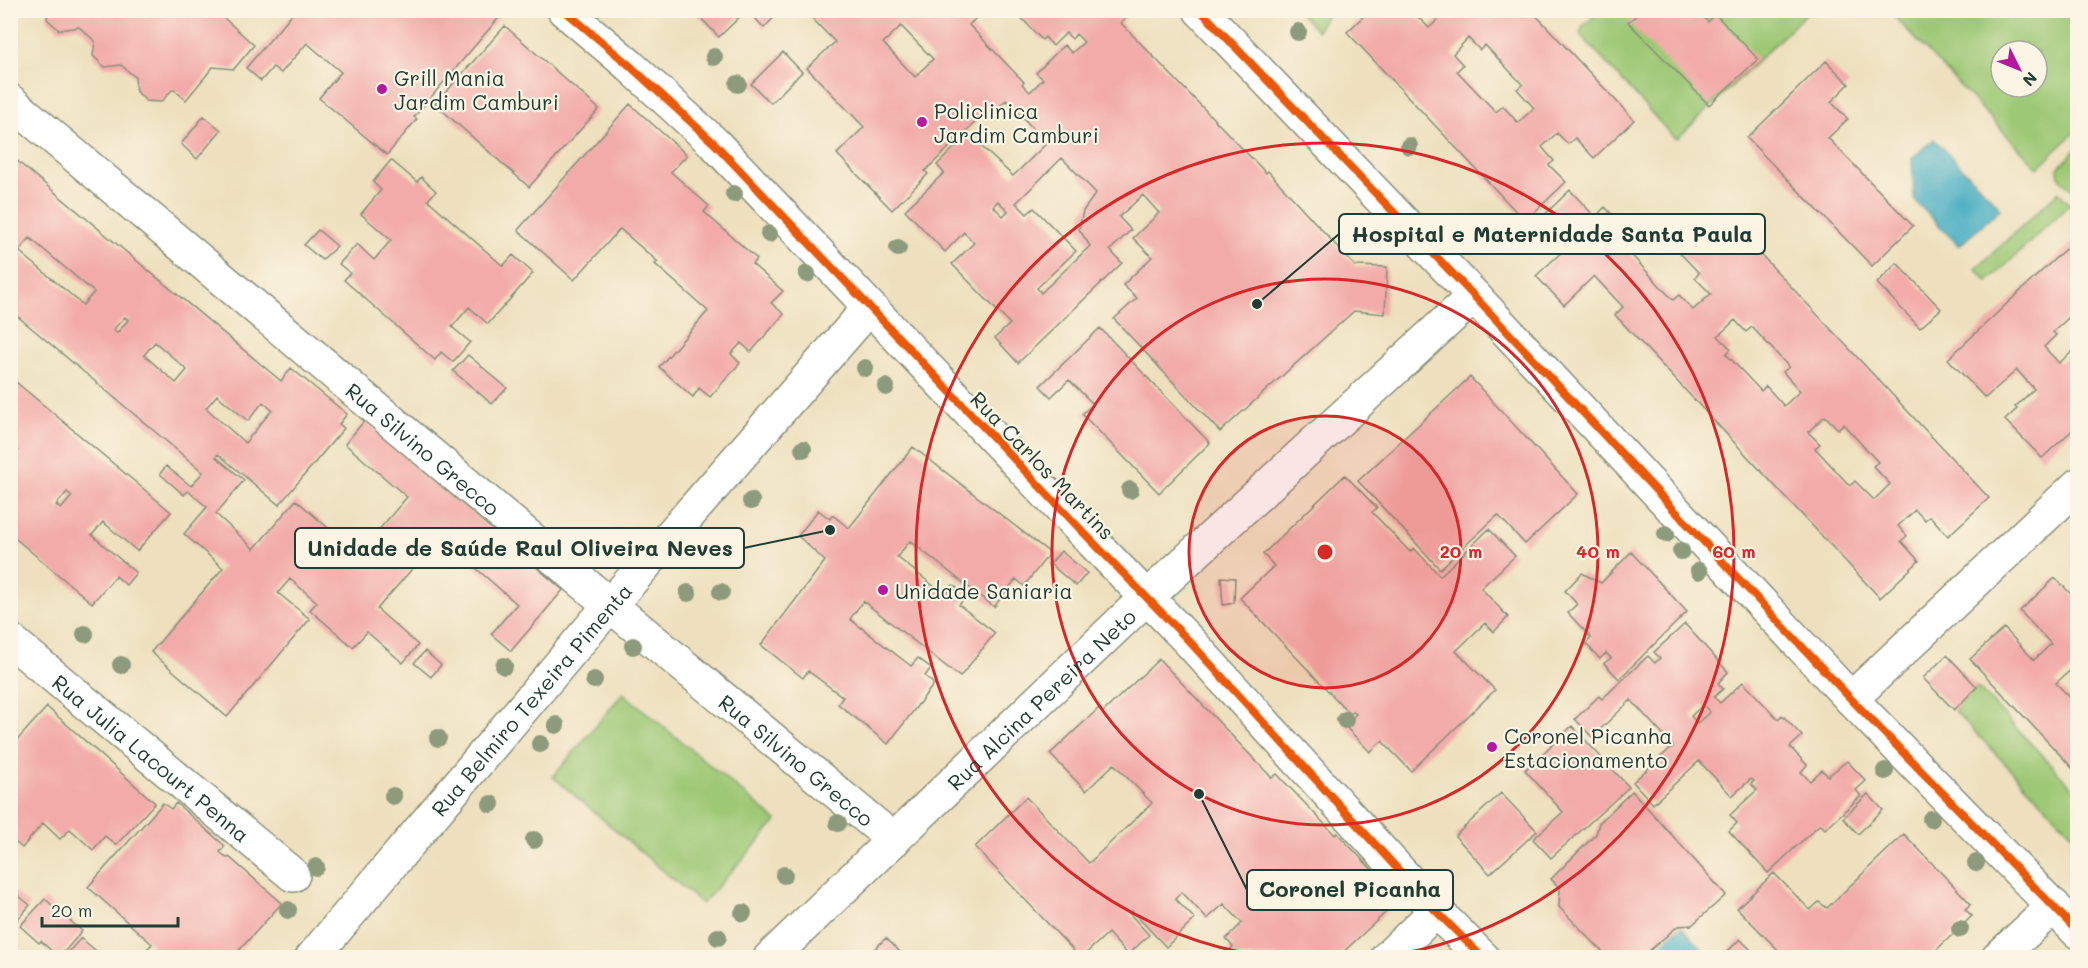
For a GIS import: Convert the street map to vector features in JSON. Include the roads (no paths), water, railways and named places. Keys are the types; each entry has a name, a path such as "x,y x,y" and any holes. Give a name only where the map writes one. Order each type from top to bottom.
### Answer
{"street":[{"name":"Rua Carlos Martins","path":"564,10 629,65 714,144 1146,598 1191,642 1436,910 1483,957"},
{"path":"1200,10 1474,296 1851,699 2078,932"},
{"name":"Rua Silvino Grecco","path":"10,101 610,605 894,840"},
{"name":"Rua Alcina Pereira Neto","path":"770,957 1146,598 1474,296"},
{"name":"Rua Belmiro Texeira Pimenta","path":"312,957 610,605 869,308"},
{"path":"1851,699 2078,486"},
{"name":"Rua Julia Lacourt Penna","path":"11,641 293,875"},
{"path":"1998,957 2054,906"},
{"path":"1387,957 1436,910"}],"water":[{"path":"1934,139 2001,208 1959,246 1914,200 1912,158"},
{"path":"1681,926 1704,951 1697,957 1647,958"}],"place":[{"name":"Grill Mania Jardim Camburi","path":"382,89"},
{"name":"Policlinica Jardim Camburi","path":"922,122"},
{"name":"Hospital e Maternidade Santa Paula","path":"1257,304"},
{"name":"Unidade de Saúde Raul Oliveira Neves","path":"830,530"},
{"name":"Unidade Saniaria","path":"883,590"},
{"name":"Coronel Picanha Estacionamento","path":"1492,747"},
{"name":"Coronel Picanha","path":"1199,794"}]}
